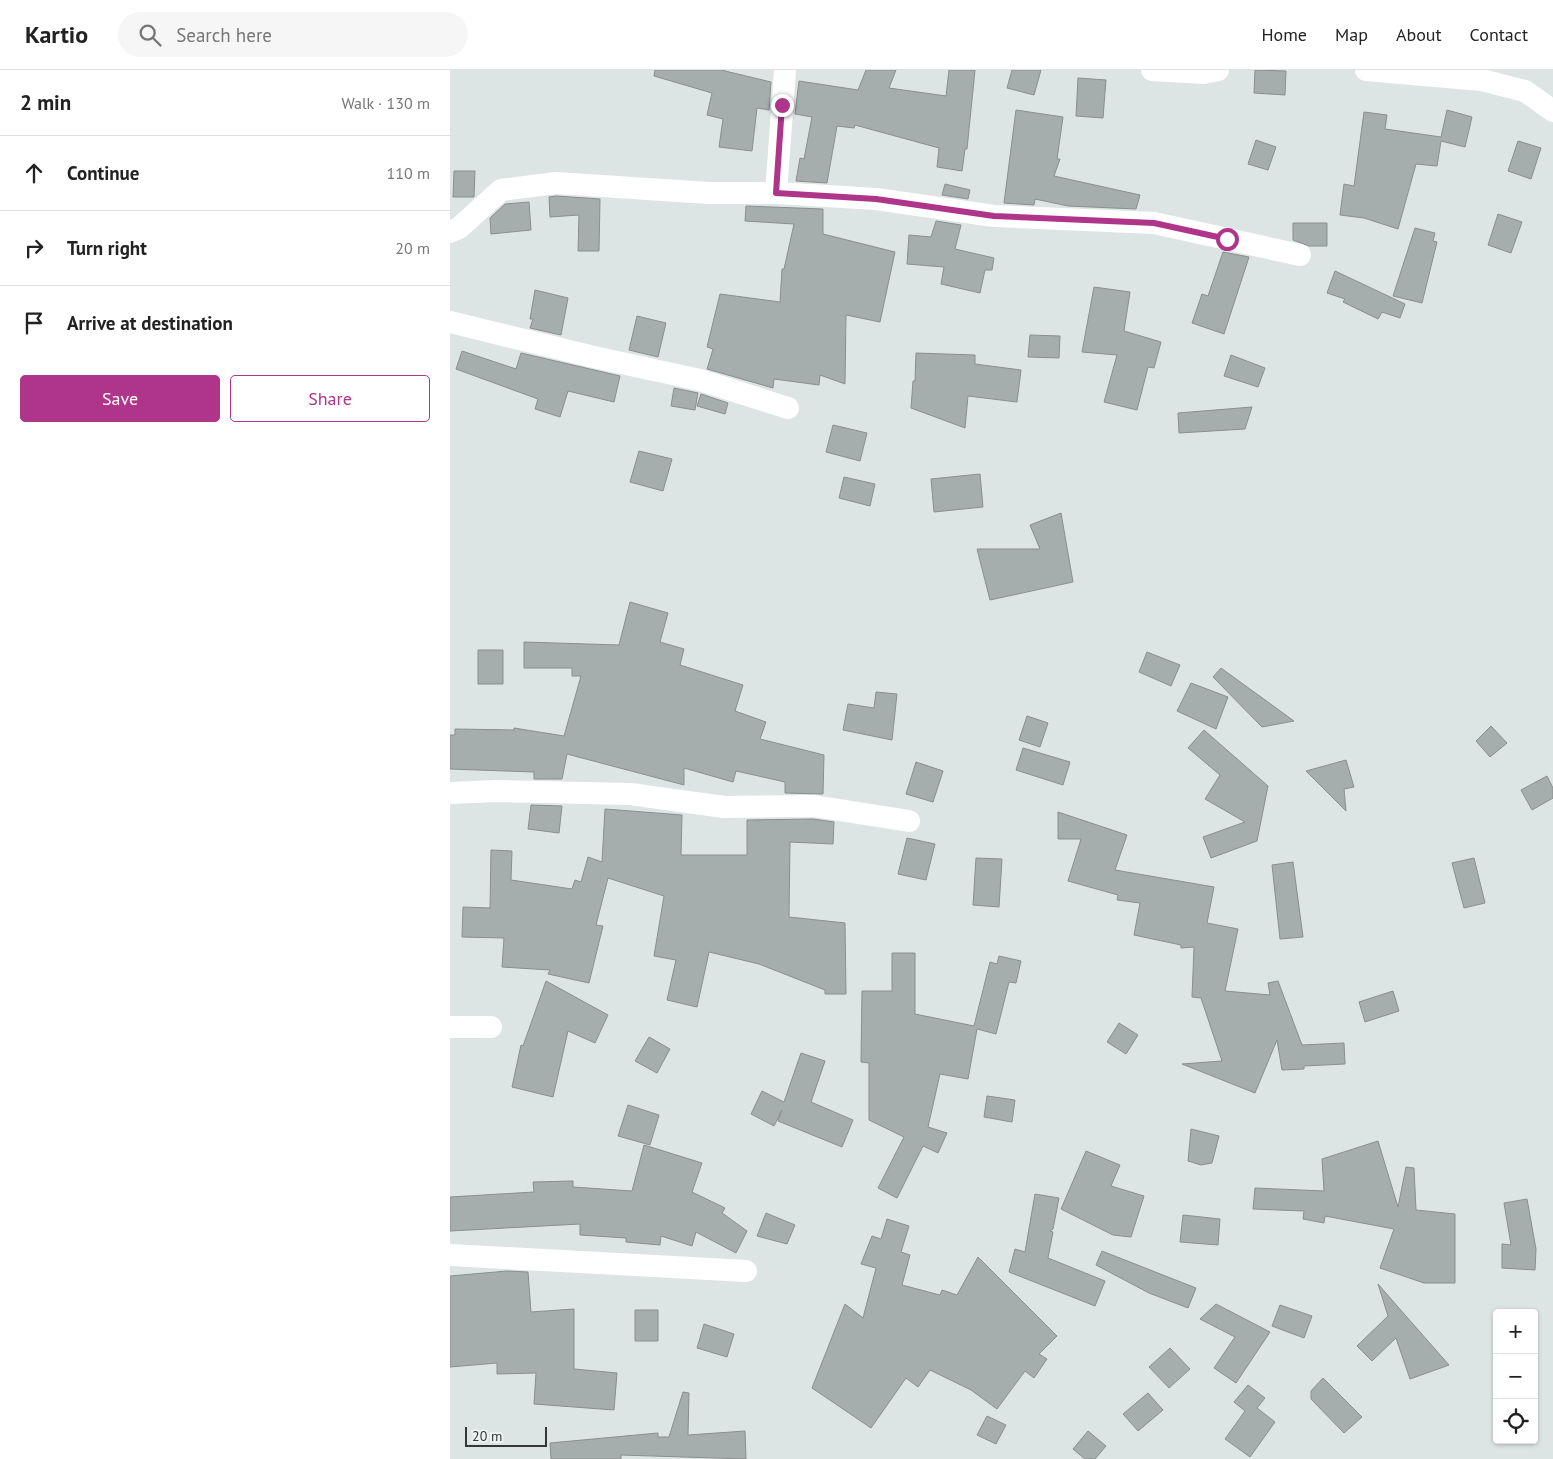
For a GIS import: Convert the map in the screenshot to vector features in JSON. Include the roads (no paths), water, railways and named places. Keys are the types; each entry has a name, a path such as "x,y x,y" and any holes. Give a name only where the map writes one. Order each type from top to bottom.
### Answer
{"street":[{"path":"776,193 785,70"},
{"path":"1152,70 1204,73 1218,70"},
{"path":"1366,70 1482,80 1525,91 1553,111"},
{"path":"450,232 459,228 501,190 556,182 709,193 776,193 876,199 994,216 1154,223 1300,255"},
{"path":"450,322 594,357 700,380 788,408"},
{"path":"450,793 496,791 630,794 724,807 814,806 909,821"},
{"path":"450,1027 491,1027"},
{"path":"450,1255 746,1271"}]}
